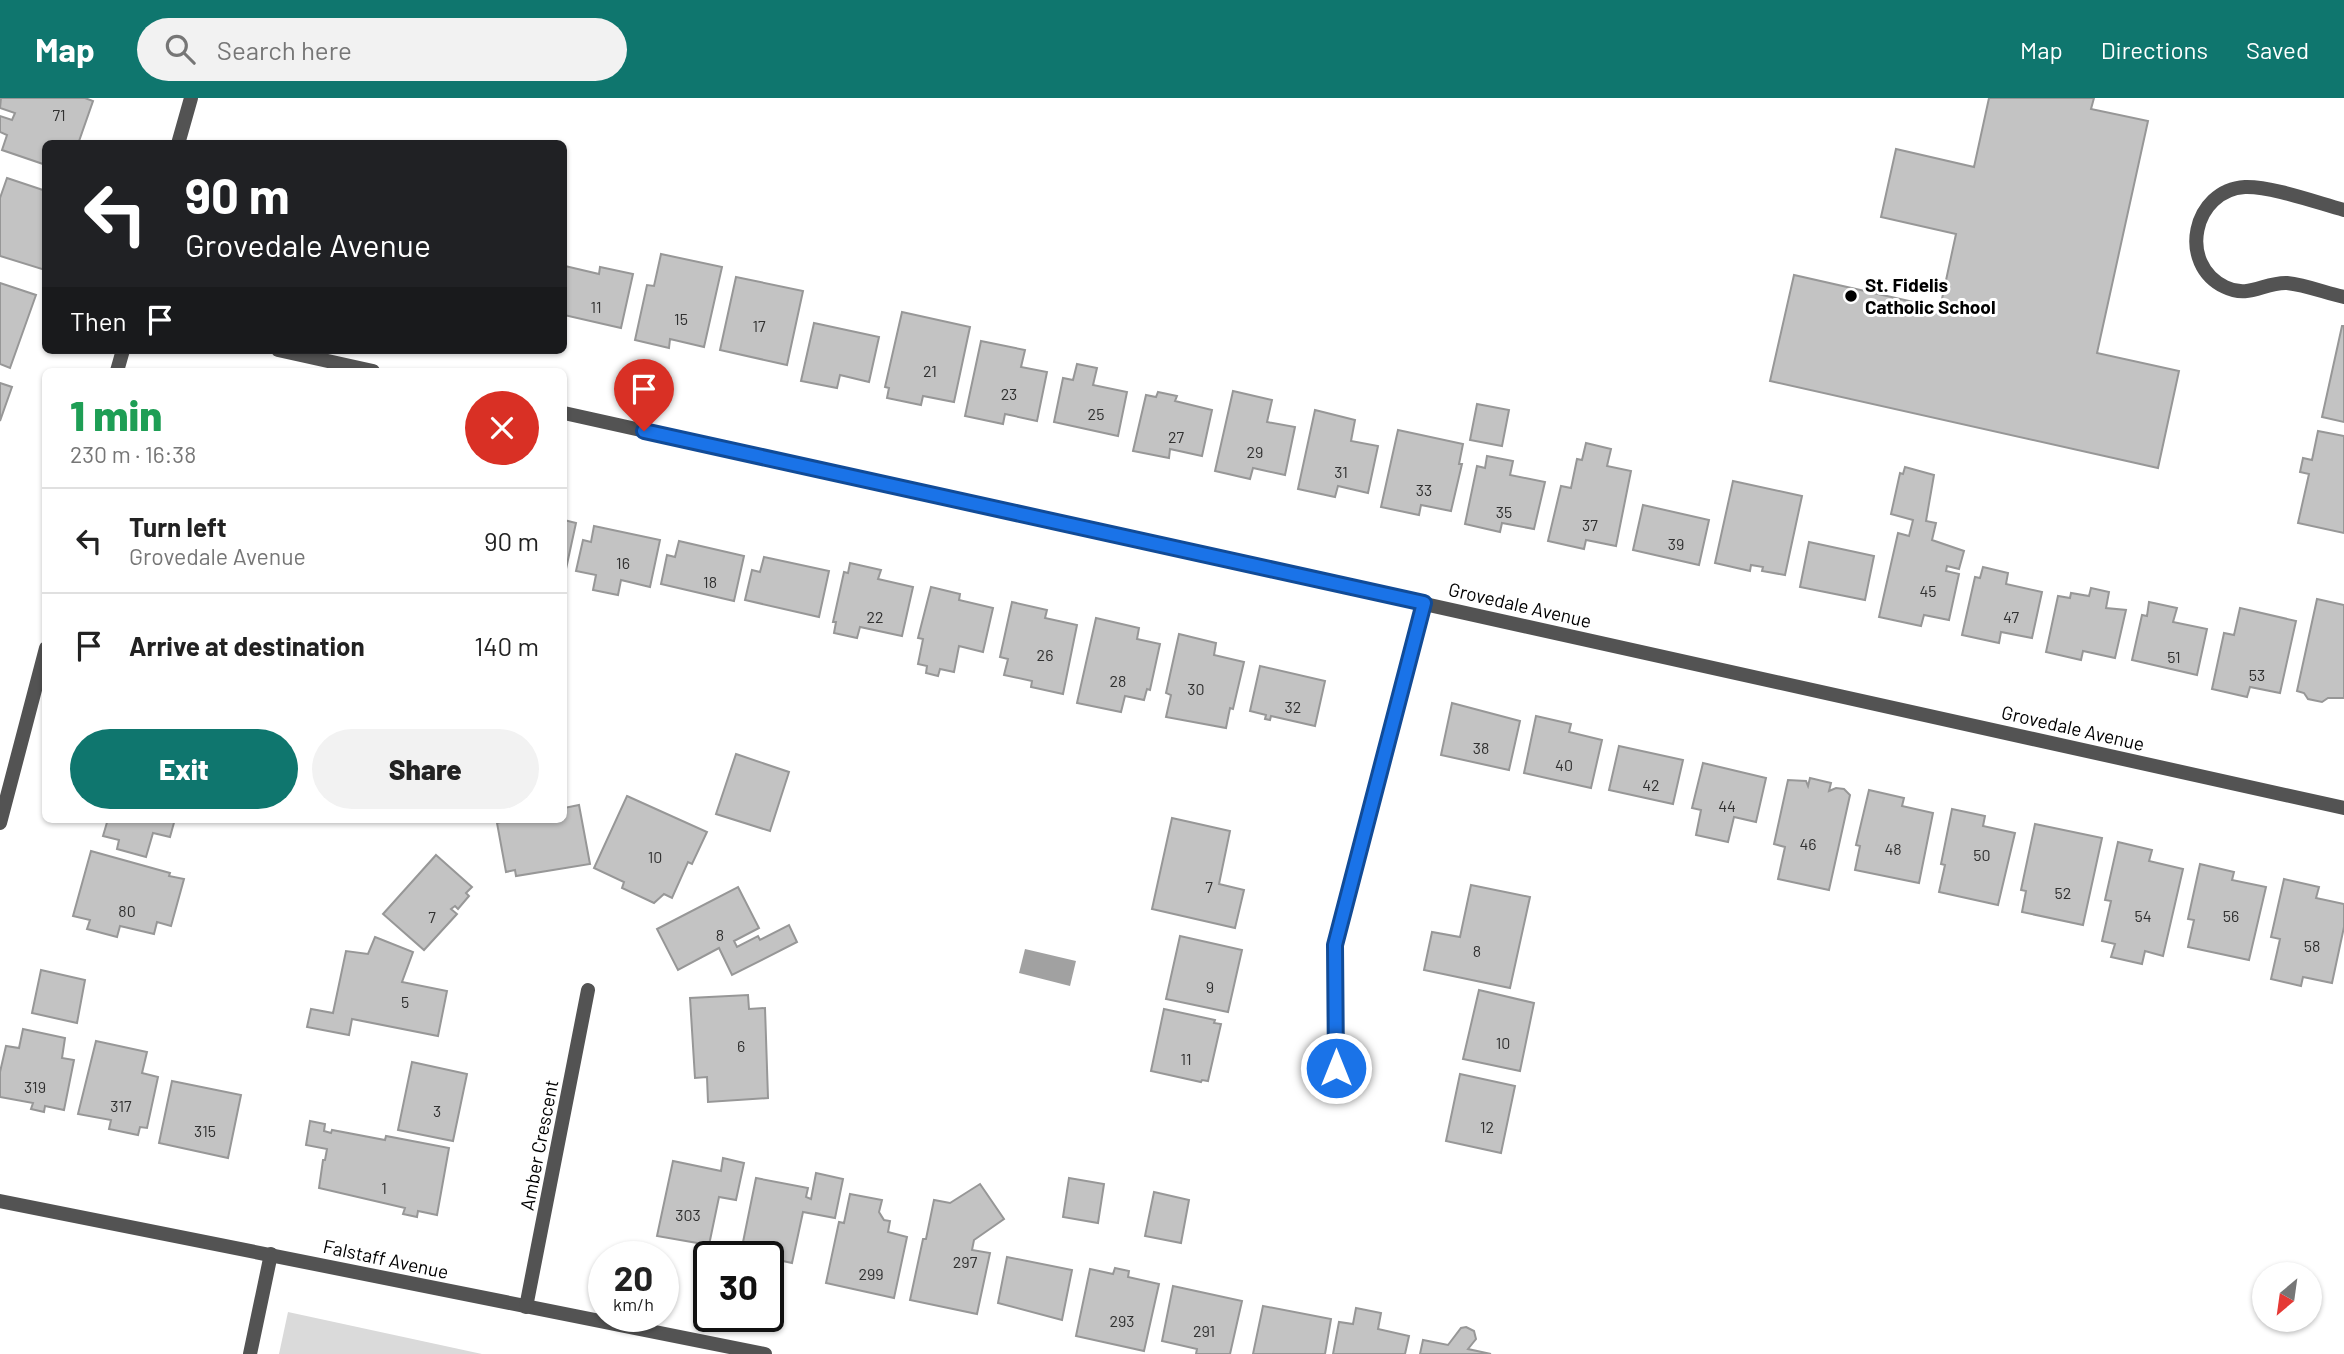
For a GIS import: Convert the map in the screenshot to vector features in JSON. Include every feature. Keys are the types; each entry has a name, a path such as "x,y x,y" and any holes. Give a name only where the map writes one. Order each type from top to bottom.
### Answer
{"street":[{"path":"179,140 191,98"},
{"path":"2344,210 2260,189 2233,190 2209,204 2196,229 2196,243 2205,270 2225,288 2253,292 2286,283 2344,297"},
{"path":"296,354 359,368"},
{"name":"Grovedale Avenue","path":"567,414 2344,808"},
{"path":"1336,1068 1335,945 1424,603"},
{"path":"0,823 42,663"},
{"name":"Amber Crescent","path":"526,1307 588,990"},
{"name":"Falstaff Avenue","path":"0,1201 765,1354"},
{"path":"250,1354 271,1254"}],"shaded area":[{"path":"1025,949 1076,961 1070,986 1019,973"},
{"path":"288,1312 482,1354 279,1354"}],"building":[{"path":"1,98 85,98 93,101 79,140 42,140 42,164 2,150 7,135 0,132 0,116 12,120 15,113 0,108"},
{"path":"1989,98 2094,98 2091,109 2148,121 2097,353 2179,371 2158,468 1770,381 1794,275 1940,308 1956,234 1881,217 1896,149 1974,167"},
{"path":"7,178 42,190 42,269 0,256 0,198"},
{"path":"661,254 722,267 704,347 670,339 669,348 635,340 647,285 654,286"},
{"path":"567,266 599,274 600,267 633,274 621,328 567,316"},
{"path":"736,277 803,291 787,365 720,350"},
{"path":"0,283 36,295 10,368 0,364"},
{"path":"902,312 970,327 954,402 923,396 921,405 887,398 889,388 885,387"},
{"path":"814,323 879,337 869,382 840,375 837,388 801,381"},
{"path":"2344,326 2344,422 2322,417"},
{"path":"981,341 1025,350 1021,367 1047,372 1037,421 1005,414 1003,424 965,416"},
{"path":"1077,364 1097,368 1093,385 1127,392 1118,436 1054,422 1063,378 1073,380"},
{"path":"0,383 12,387 0,421"},
{"path":"1233,391 1272,400 1267,422 1295,427 1285,475 1253,468 1250,479 1215,471"},
{"path":"1158,392 1177,396 1175,401 1212,410 1202,456 1170,449 1169,458 1133,451 1146,395 1156,397"},
{"path":"1477,404 1509,410 1502,446 1470,440"},
{"path":"1315,410 1355,420 1351,441 1378,446 1368,493 1338,486 1335,497 1298,489"},
{"path":"1398,430 1463,444 1459,464 1462,464 1451,511 1421,505 1419,515 1381,507"},
{"path":"2318,431 2344,436 2344,533 2298,523 2309,474 2300,472 2303,458 2312,460"},
{"path":"1586,443 1611,449 1607,466 1631,471 1616,546 1586,540 1584,549 1548,541 1561,486 1571,488 1577,459 1582,460"},
{"path":"1487,456 1513,461 1510,475 1545,482 1534,529 1502,523 1500,532 1465,524 1477,466 1485,468"},
{"path":"1905,467 1934,475 1926,521 1936,523 1932,540 1964,551 1959,569 1947,566 1946,571 1959,574 1949,620 1924,615 1921,626 1879,617 1898,533 1909,536 1913,520 1891,514 1900,473 1903,474"},
{"path":"1733,481 1802,496 1785,575 1762,571 1763,567 1751,565 1750,571 1715,563"},
{"path":"1643,505 1709,520 1699,565 1633,550"},
{"path":"567,521 576,523 567,564"},
{"path":"594,526 660,540 650,587 621,580 618,595 593,590 596,575 576,571 583,540 591,542"},
{"path":"679,541 744,556 734,601 661,584 667,555 675,557"},
{"path":"1809,542 1874,556 1865,600 1800,587"},
{"path":"764,557 829,571 819,617 745,600 752,570 760,572"},
{"path":"850,563 881,570 878,579 913,587 902,636 860,627 857,638 834,633 836,622 833,622 844,572 848,573"},
{"path":"1983,567 2008,573 2006,584 2042,592 2032,638 2001,632 1999,643 1962,635 1975,577 1980,578"},
{"path":"931,587 960,594 959,600 993,608 983,652 959,646 954,672 940,669 938,676 926,673 927,666 918,664 923,639 918,638"},
{"path":"2091,588 2109,592 2106,608 2126,610 2115,658 2083,651 2081,660 2046,652 2058,596 2070,598 2071,593 2089,596"},
{"path":"2317,599 2344,605 2344,698 2328,698 2322,702 2308,699 2304,693 2297,691"},
{"path":"1012,602 1047,610 1045,618 1077,625 1063,694 1031,687 1032,681 1004,675 1008,659 1000,657"},
{"path":"2149,602 2177,608 2173,622 2207,629 2197,675 2132,660 2142,615 2147,616"},
{"path":"2240,608 2296,621 2280,693 2250,687 2247,697 2212,689 2224,633 2234,635"},
{"path":"1096,618 1139,628 1137,639 1160,644 1150,690 1147,689 1144,700 1125,696 1121,712 1077,703"},
{"path":"1179,634 1216,643 1214,655 1244,662 1226,728 1166,717 1171,695 1166,693"},
{"path":"1260,666 1325,681 1315,726 1271,716 1270,720 1265,719 1266,715 1250,711"},
{"path":"1452,703 1520,721 1509,770 1441,755"},
{"path":"1536,716 1571,724 1569,732 1602,740 1591,788 1524,773"},
{"path":"1619,746 1683,760 1673,804 1609,790"},
{"path":"736,754 789,772 770,831 716,814"},
{"path":"1703,763 1766,778 1756,822 1734,817 1728,842 1696,835 1701,810 1692,808"},
{"path":"1810,778 1831,783 1829,791 1844,789 1850,795 1829,890 1778,879 1785,847 1774,844 1788,780 1806,781 1808,786"},
{"path":"1869,790 1904,798 1902,806 1933,813 1919,883 1855,870 1860,846 1856,845"},
{"path":"627,796 707,832 692,864 688,862 672,898 664,894 654,903 622,888 624,882 594,868"},
{"path":"579,805 590,864 516,876 515,870 506,872 497,823 567,823 567,807"},
{"path":"1952,809 1985,816 1983,826 2015,833 1998,905 1939,892 1945,865 1941,864"},
{"path":"1172,818 1230,831 1219,884 1244,890 1235,928 1152,909"},
{"path":"107,823 174,823 170,837 153,833 146,857 117,849 119,840 103,836"},
{"path":"2035,824 2102,838 2083,925 2022,912 2026,891 2021,890"},
{"path":"2118,842 2152,850 2149,861 2183,869 2163,956 2145,951 2142,964 2111,957 2115,944 2102,941 2111,901 2105,900"},
{"path":"91,851 184,879 171,926 157,922 154,934 120,926 117,937 87,929 90,920 73,916"},
{"path":"436,855 472,887 466,893 469,896 458,909 455,906 451,909 457,914 424,950 383,914"},
{"path":"2200,864 2234,872 2232,880 2266,887 2249,960 2188,947 2194,920 2188,919"},
{"path":"2284,879 2319,887 2316,898 2344,904 2344,927 2332,983 2303,977 2301,986 2271,979 2280,939 2271,937"},
{"path":"1471,885 1530,897 1510,988 1424,970 1432,932 1460,937"},
{"path":"738,887 759,928 734,941 737,947 758,936 760,940 789,925 797,942 732,975 719,948 678,970 657,929"},
{"path":"1180,936 1242,950 1228,1012 1166,999"},
{"path":"375,937 413,952 402,982 447,991 438,1036 352,1019 349,1035 307,1027 311,1009 333,1013 346,951 368,954"},
{"path":"41,970 85,980 77,1023 32,1013"},
{"path":"1479,990 1534,1003 1520,1071 1463,1059"},
{"path":"748,995 749,1009 765,1008 768,1098 708,1102 707,1077 695,1078 690,998"},
{"path":"1164,1009 1215,1020 1214,1023 1221,1024 1208,1081 1201,1082 1151,1071"},
{"path":"23,1029 65,1038 62,1058 74,1060 64,1110 45,1106 44,1112 31,1109 33,1103 0,1097 0,1072 6,1046 19,1048"},
{"path":"96,1041 147,1052 142,1073 158,1077 147,1128 140,1127 138,1135 109,1129 111,1120 78,1114"},
{"path":"412,1062 467,1074 453,1141 398,1130"},
{"path":"1460,1074 1515,1086 1501,1153 1446,1141"},
{"path":"172,1081 241,1095 228,1158 159,1143"},
{"path":"310,1121 325,1124 324,1131 331,1133 332,1130 385,1140 386,1136 449,1148 437,1215 418,1211 417,1217 403,1214 405,1208 319,1188 327,1149 306,1145"},
{"path":"723,1158 744,1163 736,1200 719,1197 710,1241 693,1242 657,1236 673,1161 721,1171"},
{"path":"816,1173 843,1179 835,1218 803,1212 792,1263 784,1261 784,1241 743,1241 756,1178 808,1188 806,1197 811,1199"},
{"path":"1069,1178 1104,1184 1098,1223 1063,1217"},
{"path":"980,1184 1004,1219 974,1240 972,1250 990,1253 977,1314 910,1300 934,1200 950,1203"},
{"path":"1154,1192 1189,1200 1181,1243 1145,1236"},
{"path":"850,1194 882,1200 879,1212 884,1220 890,1221 888,1232 907,1237 894,1298 826,1283 839,1222 844,1223"},
{"path":"1007,1257 1072,1270 1062,1320 998,1303"},
{"path":"1115,1268 1129,1271 1128,1277 1159,1284 1144,1351 1076,1336 1090,1269 1113,1274"},
{"path":"1173,1286 1242,1301 1230,1354 1196,1354 1197,1349 1162,1341"},
{"path":"1263,1306 1331,1319 1325,1354 1253,1354"},
{"path":"1356,1308 1381,1313 1378,1329 1409,1336 1405,1354 1333,1354 1339,1322 1353,1324"},
{"path":"1461,1328 1474,1331 1476,1339 1468,1349 1491,1354 1420,1354 1423,1340 1448,1345"}],"place":[{"name":"St. Fidelis Catholic School","path":"1851,296"}],"route":[{"path":"644,431 1424,603 1335,945 1336,1068"}]}
